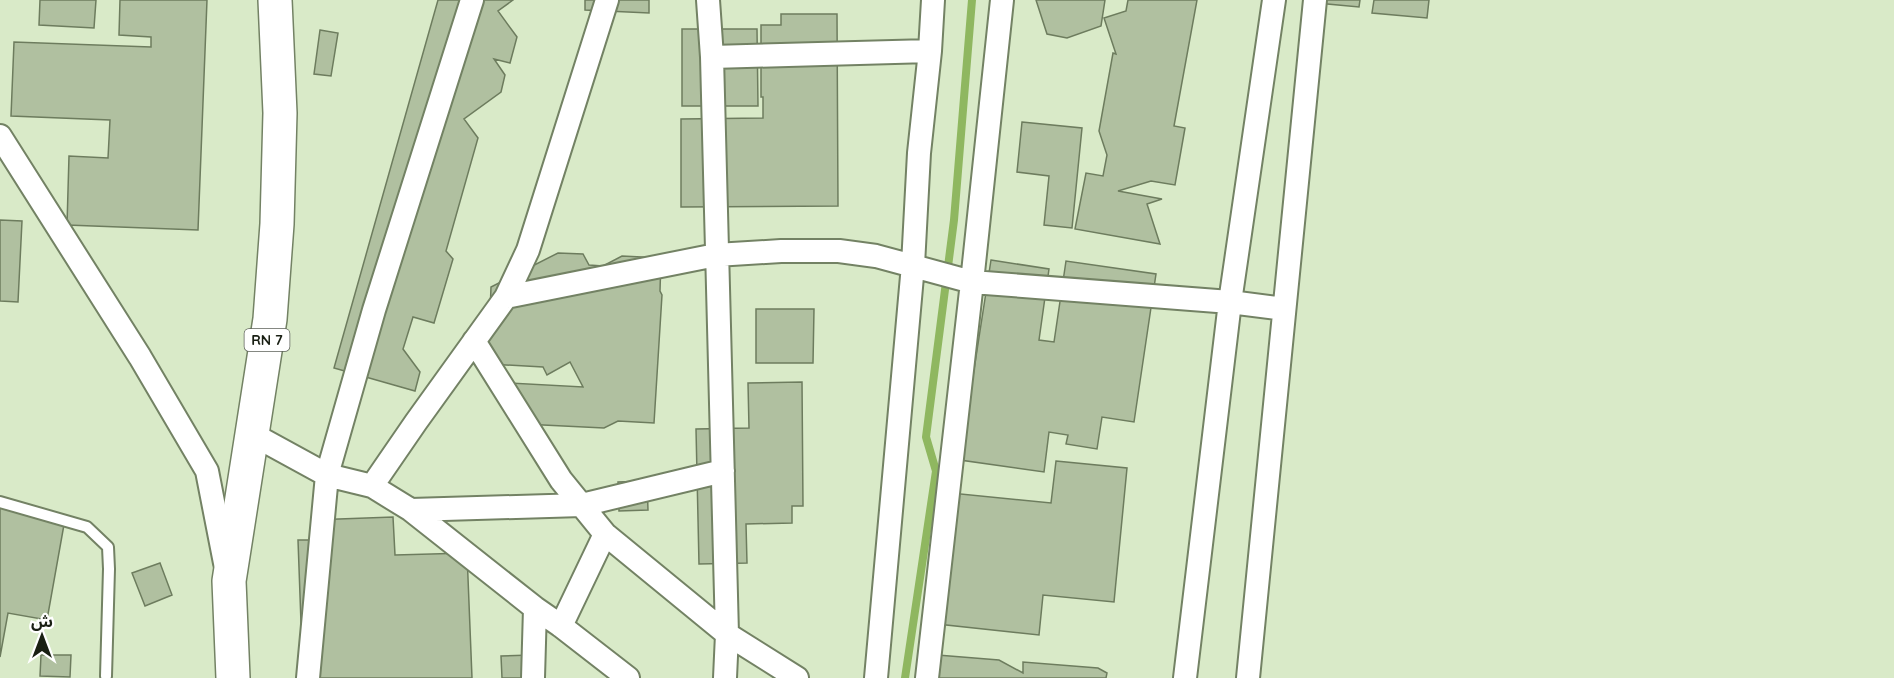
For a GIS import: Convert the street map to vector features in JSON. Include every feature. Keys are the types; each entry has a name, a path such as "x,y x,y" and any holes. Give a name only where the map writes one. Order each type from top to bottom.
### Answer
{"main road":[{"name":"RN 7","path":"233,678 229,581 270,319 277,224 280,113 275,0"}],"street":[{"path":"308,678 327,475 374,310 472,0"},
{"path":"372,486 506,297 528,250 607,0"},
{"path":"708,0 712,57 723,471 727,634 725,678"},
{"path":"876,678 913,265 933,0"},
{"path":"927,678 1002,0"},
{"path":"1185,678 1230,302 1274,0"},
{"path":"1248,678 1315,0"},
{"path":"712,57 930,51"},
{"path":"0,136 140,357 207,471 229,581"},
{"path":"506,297 716,255 782,251 839,251 876,256 972,282 1230,302 1284,309"},
{"path":"474,341 561,480 605,534 727,634 797,678"},
{"path":"252,434 327,475 372,486 411,510 628,678"},
{"path":"411,510 582,505 723,471"},
{"path":"561,626 605,534"},
{"path":"533,678 535,608"}],"lane":[{"path":"0,502 87,527 108,547 106,676"}],"building":[{"path":"40,0 96,0 94,28 39,25"},
{"path":"120,0 207,0 198,230 67,225 69,156 108,158 110,120 11,116 14,42 151,47 151,37 119,35"},
{"path":"438,0 513,0 498,11 517,37 510,63 494,59 505,75 501,92 464,119 478,138 446,251 453,259 434,323 413,317 403,349 420,372 415,391 334,368"},
{"path":"585,0 649,0 649,13 585,10"},
{"path":"1036,0 1105,0 1101,26 1067,38 1047,34"},
{"path":"1128,0 1197,0 1174,126 1185,128 1175,185 1151,181 1118,191 1162,199 1147,204 1160,244 1075,229 1086,173 1103,176 1107,155 1099,131 1113,53 1116,54 1104,18 1126,11"},
{"path":"1318,0 1360,0 1359,7 1317,3"},
{"path":"1374,0 1429,0 1427,18 1372,13"},
{"path":"781,14 837,14 838,206 681,207 681,119 763,118 761,25 781,25"},
{"path":"682,29 757,29 758,106 682,106"},
{"path":"320,30 338,33 331,76 314,74"},
{"path":"1022,122 1082,128 1072,228 1044,225 1049,176 1017,172"},
{"path":"0,220 22,221 18,302 0,301"},
{"path":"558,253 583,254 589,265 603,266 622,256 661,258 660,291 662,295 654,423 618,421 604,428 523,424 510,383 583,387 570,362 547,375 543,367 489,364 478,319 490,313 491,287"},
{"path":"991,260 1049,269 1039,340 1054,342 1066,261 1156,274 1134,422 1102,417 1097,449 1066,444 1068,435 1049,432 1044,472 960,460"},
{"path":"756,309 814,309 813,363 756,363"},
{"path":"802,382 803,506 792,506 792,523 746,524 747,563 699,564 696,429 749,428 748,383"},
{"path":"1056,461 1127,468 1114,602 1043,595 1039,635 928,623 951,493 1051,503"},
{"path":"647,481 648,510 619,511 618,482"},
{"path":"0,507 65,519 47,620 8,613 0,657"},
{"path":"393,517 395,555 467,553 472,678 303,678 298,540 313,540 312,520"},
{"path":"160,563 172,595 145,606 132,573"},
{"path":"925,654 999,660 1023,673 1023,662 1098,668 1107,673 1106,678 923,678"},
{"path":"41,655 71,655 70,677 40,676"},
{"path":"531,655 532,678 502,678 501,656"}],"waterway":[{"path":"905,678 936,471 926,437 954,220 972,0"}]}
